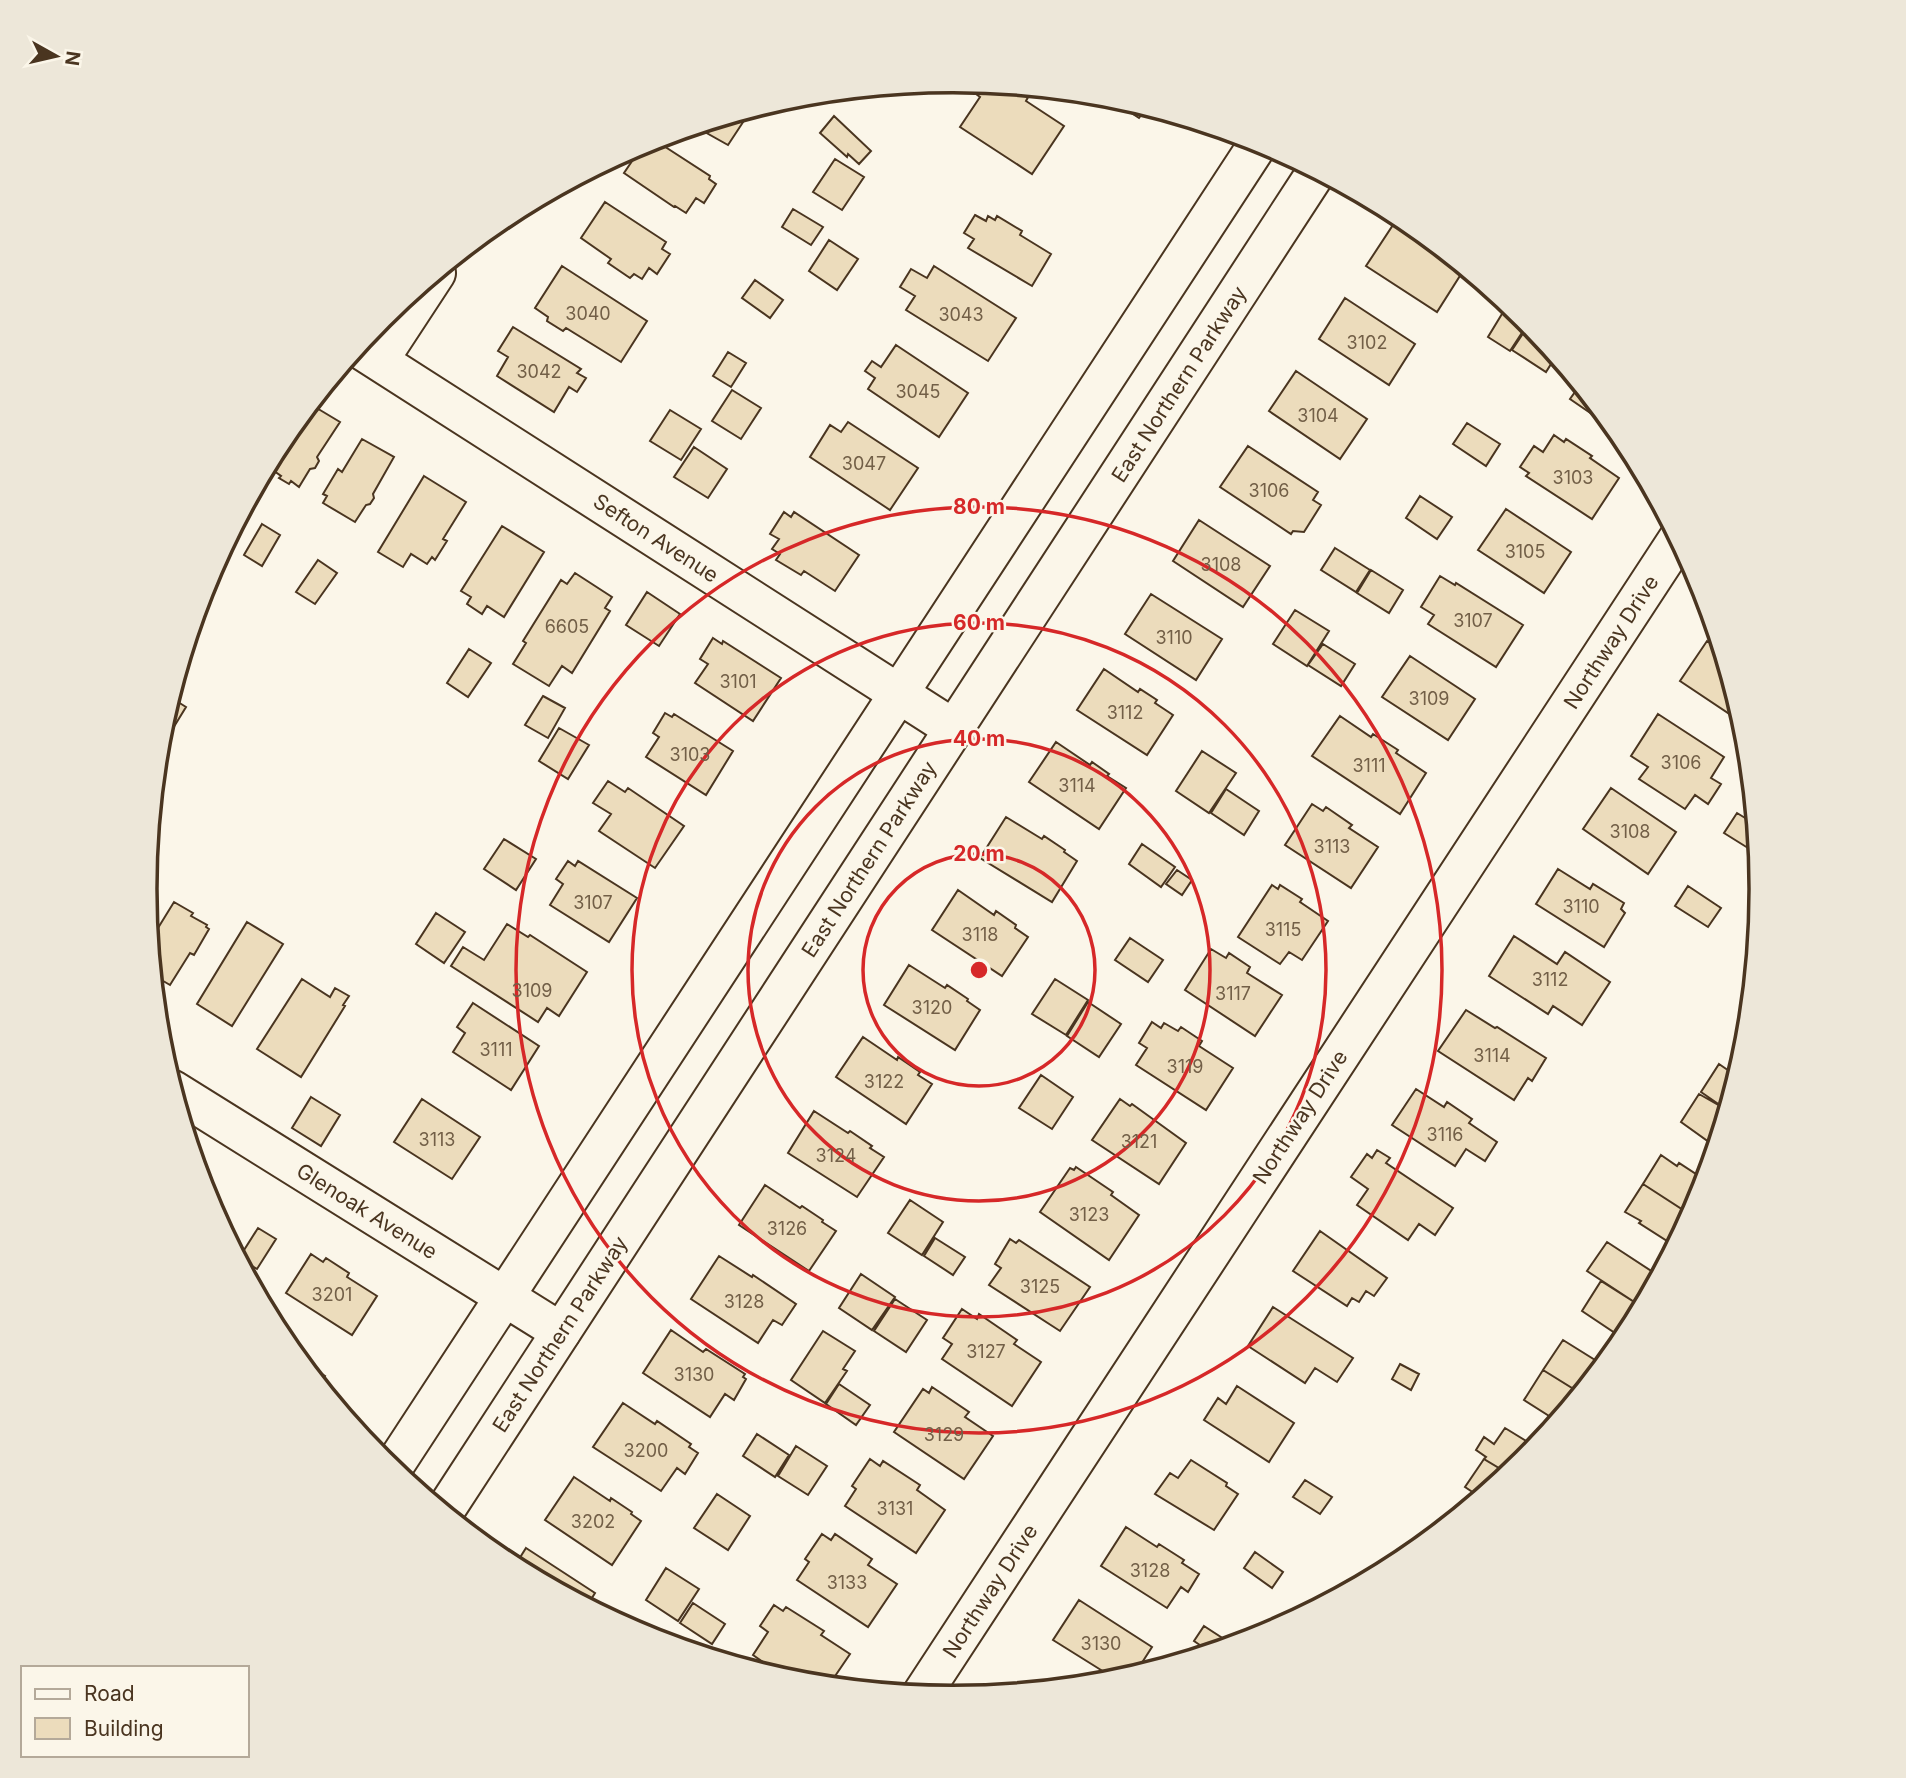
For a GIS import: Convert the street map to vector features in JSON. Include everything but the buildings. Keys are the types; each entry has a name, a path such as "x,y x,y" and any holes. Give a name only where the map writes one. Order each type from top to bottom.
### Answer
{"main road":[{"path":"398,1460 1253,151"},
{"name":"East Northern Parkway","path":"449,1505 1312,179"},
{"path":"368,353 395,321"},
{"name":"Sefton Avenue","path":"368,353 954,729"},
{"name":"Northway Drive","path":"929,1685 1672,548"},
{"name":"Glenoak Avenue","path":"185,1097 562,1332"}]}
